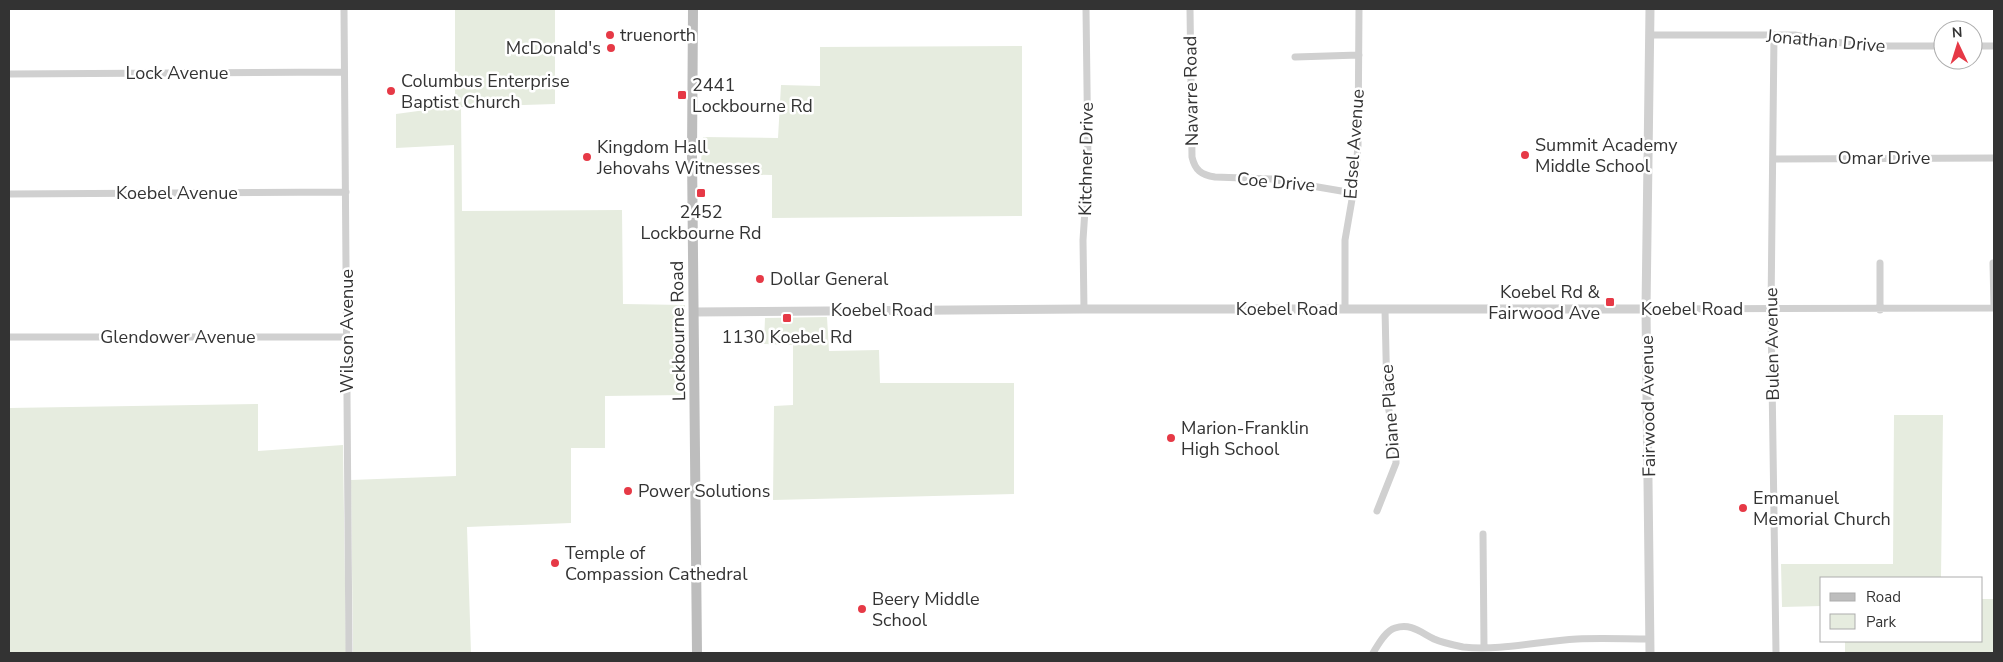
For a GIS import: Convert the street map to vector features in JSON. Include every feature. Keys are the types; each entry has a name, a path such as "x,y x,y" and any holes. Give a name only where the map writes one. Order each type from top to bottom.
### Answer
{"main road":[{"name":"Lockbourne Road","path":"693,9 692,155 697,653"}],"street":[{"name":"Wilson Avenue","path":"344,9 349,653"},
{"name":"Kitchner Drive","path":"1084,309 1083,240 1088,164 1086,9"},
{"name":"Navarre Road","path":"1190,9 1192,157 1194,165 1199,172"},
{"name":"Edsel Avenue","path":"1344,309 1345,240 1353,193 1358,145 1359,9"},
{"name":"Fairwood Avenue","path":"1650,9 1646,309 1650,653"},
{"name":"Jonathan Drive","path":"1650,35 1774,35 1821,38 1868,46 1933,46"},
{"name":"Bulen Avenue","path":"1774,35 1771,310 1776,653"},
{"path":"1295,57 1358,55"},
{"name":"Lock Avenue","path":"9,74 344,72"},
{"name":"Omar Drive","path":"1773,159 1994,158"},
{"name":"Coe Drive","path":"1199,172 1206,176 1271,179 1353,193"},
{"name":"Koebel Avenue","path":"9,194 346,192"},
{"name":"Koebel Road","path":"694,312 1084,309 1880,310 1994,308 1993,263"},
{"path":"1880,264 1880,310"},
{"name":"Diane Place","path":"1377,511 1396,463 1396,448 1387,400 1385,310"},
{"name":"Glendower Avenue","path":"9,337 347,337"},
{"path":"1483,534 1484,646"},
{"path":"1373,653 1388,632 1394,628 1415,627 1447,644 1465,647 1524,646 1578,639 1650,639"}],"green space":[{"path":"455,9 555,9 555,104 461,107 462,211 622,210 623,304 685,305 686,395 605,396 605,448 571,448 571,523 467,527 471,653 353,653 351,480 456,476 454,145 396,148 396,114 455,106"},
{"path":"1022,46 1022,216 772,218 772,175 700,174 703,137 778,138 781,85 820,86 820,47"},
{"path":"827,317 829,351 879,350 880,383 1014,383 1014,494 773,500 774,406 793,405 793,345 764,344 765,318"},
{"path":"258,404 258,451 343,445 346,653 9,653 9,408"},
{"path":"1894,415 1943,415 1941,577 1820,577 1820,606 1782,607 1781,564 1893,564"},
{"path":"1983,599 1994,599 1994,653 1845,653 1845,642 1983,642"}],"place":[{"name":"truenorth","path":"610,35"},
{"name":"McDonald's","path":"611,48"},
{"name":"Columbus Enterprise Baptist Church","path":"391,91"},
{"name":"2441 Lockbourne Rd","path":"682,95"},
{"name":"Summit Academy Middle School","path":"1525,155"},
{"name":"Kingdom Hall Jehovahs Witnesses","path":"587,157"},
{"name":"2452 Lockbourne Rd","path":"701,193"},
{"name":"Dollar General","path":"760,279"},
{"name":"Koebel Rd & Fairwood Ave","path":"1610,302"},
{"name":"1130 Koebel Rd","path":"787,318"},
{"name":"Marion-Franklin High School","path":"1171,438"},
{"name":"Power Solutions","path":"628,491"},
{"name":"Emmanuel Memorial Church","path":"1743,508"},
{"name":"Temple of Compassion Cathedral","path":"555,563"},
{"name":"Beery Middle School","path":"862,609"}]}
